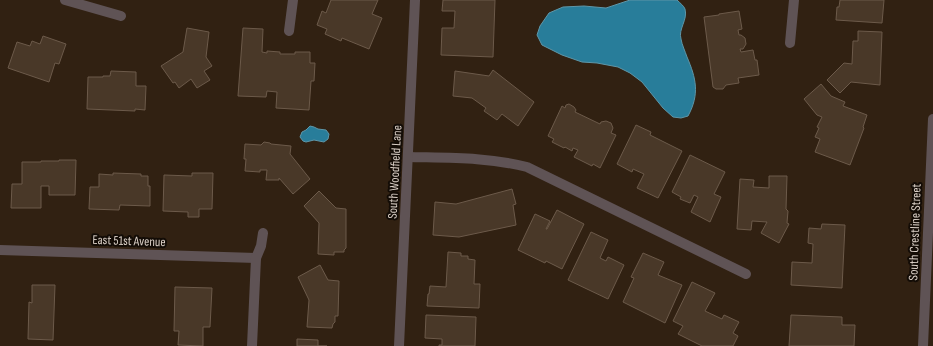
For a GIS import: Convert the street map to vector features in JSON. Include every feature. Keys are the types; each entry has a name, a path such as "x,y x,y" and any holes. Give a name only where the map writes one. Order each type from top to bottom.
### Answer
{"street":[{"path":"65,0 121,16"},
{"path":"289,30 292,0"},
{"name":"South Woodfield Lane","path":"399,346 415,0"},
{"path":"790,43 794,0"},
{"name":"South Crestline Street","path":"923,346 933,119"},
{"path":"408,157 495,160 527,167 746,274"},
{"path":"252,346 256,258 261,246 263,233"},
{"name":"East 51st Avenue","path":"0,250 256,258"}],"water":[{"path":"630,0 677,0 684,8 686,13 680,35 693,72 695,86 694,100 688,116 681,118 673,117 663,108 642,82 630,73 618,67 582,62 562,55 542,45 537,35 540,26 549,13 563,7 584,6 606,8"},
{"path":"310,126 326,130 329,134 328,139 324,142 314,140 306,142 303,141 300,137 302,132"}],"building":[{"path":"331,0 378,0 372,14 382,18 369,49 342,38 341,41 325,34 327,29 317,25 322,11 326,13"},
{"path":"443,0 495,0 493,57 441,55 442,28 454,28 455,11 442,11"},
{"path":"840,0 884,0 882,23 836,20 837,7 839,7"},
{"path":"739,11 742,29 738,30 739,35 745,38 746,44 743,49 740,49 741,52 753,50 755,60 757,60 759,75 738,78 739,83 726,85 723,89 716,89 713,87 704,17"},
{"path":"187,28 209,32 206,57 212,66 204,71 210,80 197,88 191,79 179,88 175,82 173,83 161,66 183,52"},
{"path":"243,28 263,29 262,52 267,53 267,51 280,52 280,54 295,54 295,52 310,52 310,63 315,63 314,81 311,81 309,110 276,108 277,92 267,91 266,97 238,96"},
{"path":"858,31 882,32 880,85 851,82 840,93 827,80 844,63 852,64 853,41 858,41"},
{"path":"43,36 66,44 59,64 55,63 49,82 8,68 17,42 30,46 32,41 40,44"},
{"path":"493,70 534,102 518,126 502,114 497,120 484,111 486,108 472,98 453,96 455,71 489,76"},
{"path":"111,71 136,72 136,86 146,86 145,110 87,109 88,77 110,76"},
{"path":"821,84 831,96 845,102 843,106 867,115 864,128 850,165 815,152 820,139 815,137 819,128 817,127 822,117 817,115 804,99"},
{"path":"569,104 574,107 576,110 575,112 600,124 601,122 606,121 611,123 613,128 611,133 616,135 600,168 593,164 592,166 574,157 578,150 573,148 572,151 565,147 564,148 552,142 554,139 548,136 562,106 565,108 566,105"},
{"path":"636,125 651,132 650,135 682,151 658,198 637,188 644,174 633,169 632,172 617,164"},
{"path":"264,142 291,146 290,154 310,179 293,194 279,178 279,180 266,180 267,170 260,170 260,172 245,171 245,144 261,145"},
{"path":"690,155 725,172 714,194 721,197 710,222 691,212 698,197 694,195 690,203 680,199 681,197 672,192"},
{"path":"76,160 75,195 49,195 49,186 41,186 41,208 11,208 12,184 22,184 22,162"},
{"path":"113,173 141,174 141,176 148,176 148,186 150,186 150,206 120,205 119,210 89,209 90,187 99,187 99,174 113,175"},
{"path":"192,173 213,173 212,209 199,209 199,217 188,217 188,212 163,211 164,175 192,176"},
{"path":"769,176 787,176 786,209 788,211 787,223 789,224 779,243 761,233 767,222 752,221 751,230 737,229 740,179 754,180 753,187 769,188"},
{"path":"512,189 516,204 513,205 516,225 459,237 433,235 435,202 456,204"},
{"path":"319,191 336,208 346,209 346,248 344,252 334,252 334,255 318,254 319,223 304,206"},
{"path":"557,210 584,224 562,269 546,261 545,263 518,250 535,214 550,221 547,229"},
{"path":"822,224 845,225 842,288 791,285 792,262 812,263 813,244 808,243 809,228 821,229"},
{"path":"591,232 608,240 600,258 606,261 608,257 624,265 608,299 568,280"},
{"path":"448,252 461,253 461,256 468,256 468,259 475,260 474,284 480,284 479,308 427,306 430,286 446,287"},
{"path":"643,253 664,262 658,275 682,285 665,323 623,302 634,278 631,277"},
{"path":"320,265 328,280 339,281 338,316 335,316 335,322 332,328 307,327 309,300 298,277"},
{"path":"692,282 715,293 705,311 722,319 724,315 739,322 733,333 738,336 733,346 702,346 678,334 683,326 673,321"},
{"path":"32,285 55,285 53,340 28,339 29,302 32,303"},
{"path":"175,287 212,288 210,327 203,327 203,346 178,345 179,331 174,331"},
{"path":"426,315 476,317 475,346 439,346 442,345 442,339 425,338"},
{"path":"791,315 842,317 842,325 855,325 854,346 789,346"},
{"path":"297,339 318,340 318,346 297,346"}]}
